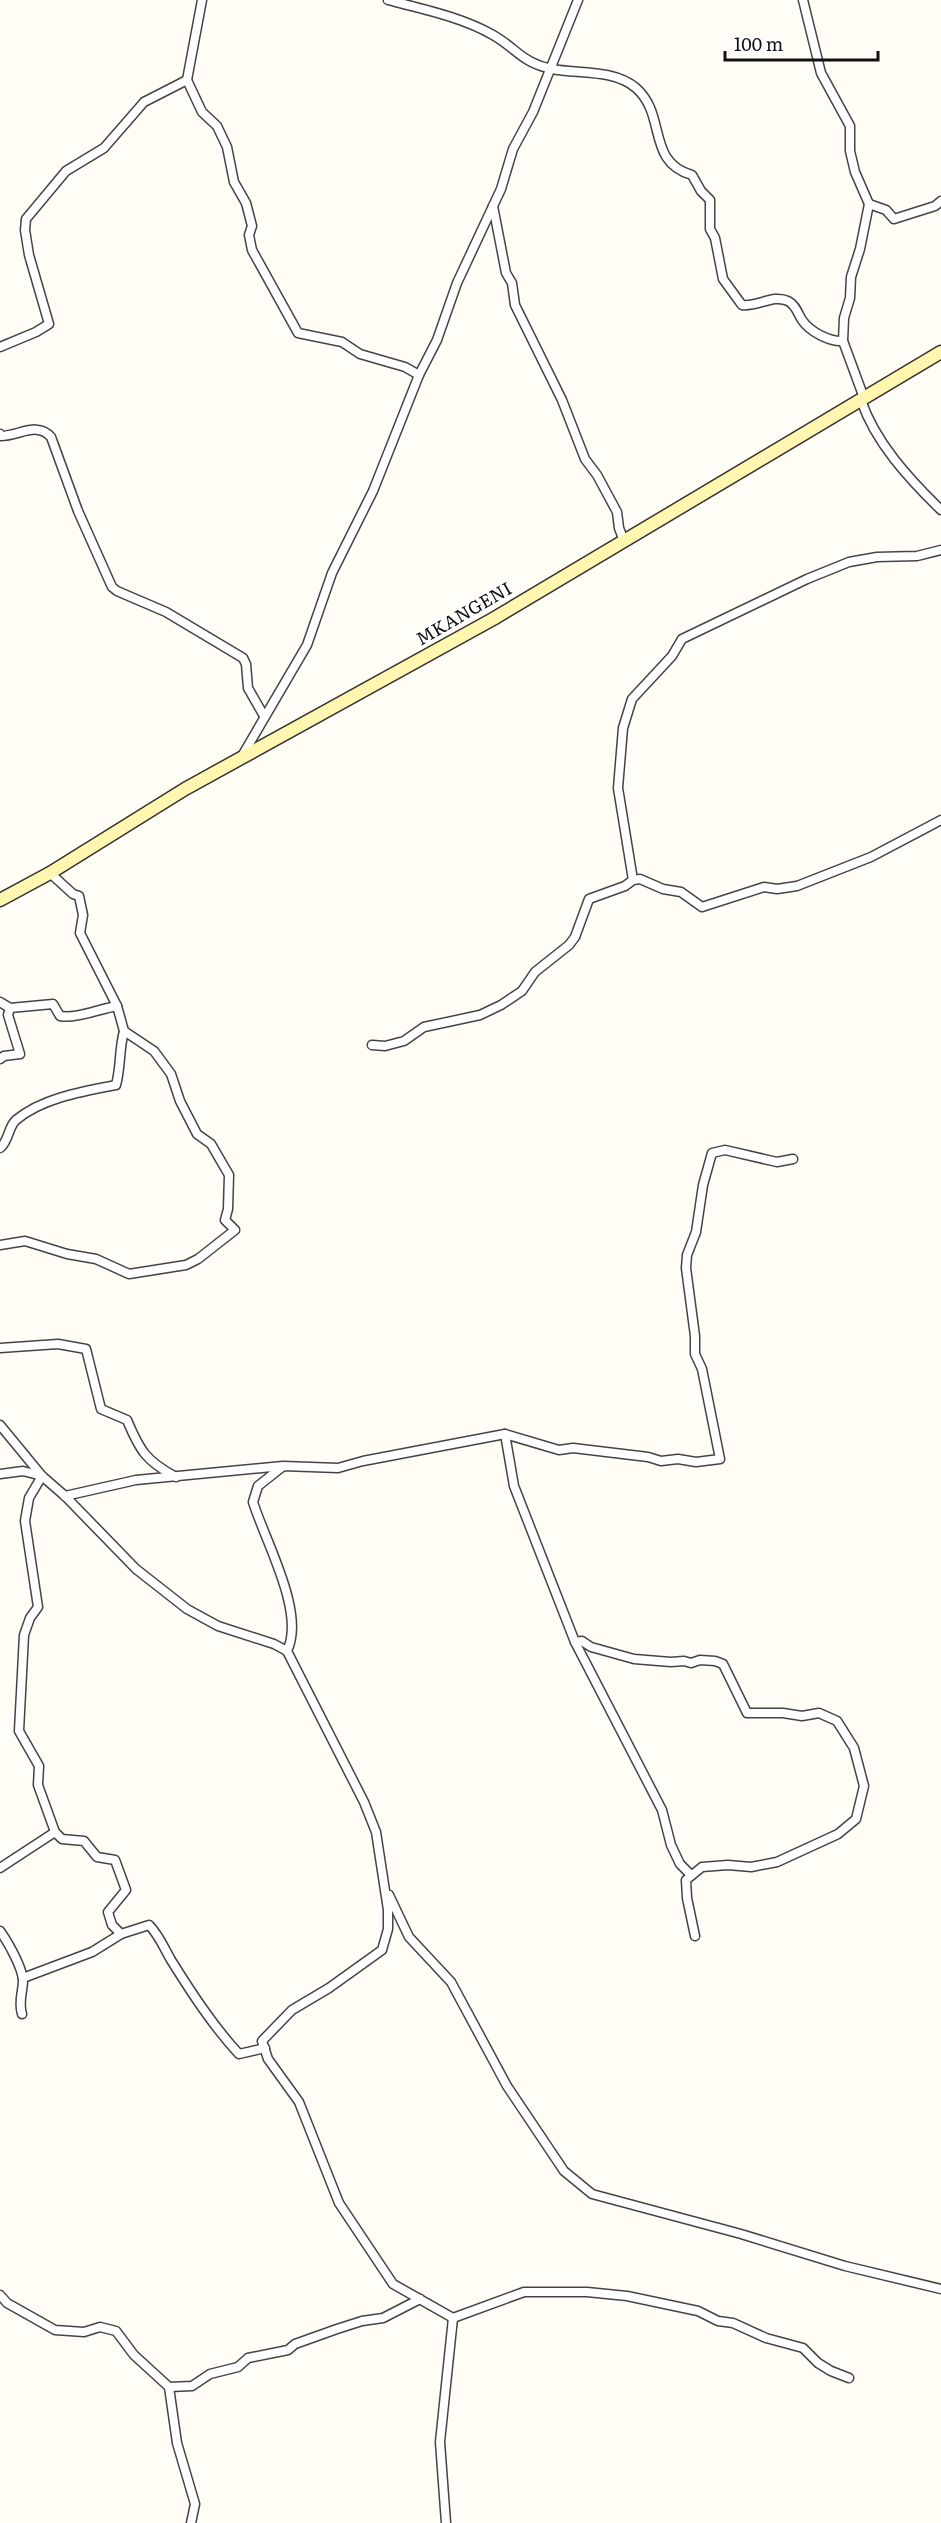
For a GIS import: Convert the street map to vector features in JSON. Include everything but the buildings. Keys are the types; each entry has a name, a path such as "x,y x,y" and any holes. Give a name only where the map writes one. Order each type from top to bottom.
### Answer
{"street":[{"path":"202,0 187,80 202,112 217,126 227,147 234,182 246,202 252,226 249,235 252,250 298,333 342,342 360,354 405,367 419,375"},
{"path":"388,0 469,24 494,35 518,55 536,65 617,77 638,89 654,117 668,163 679,172 692,175 701,191 710,200 710,230 715,238 723,279 739,302 751,306 774,299 786,300 791,302 809,328 836,342 843,341"},
{"path":"242,758 264,716 307,645 334,567 373,491 419,375 437,340 457,284 493,206 513,149 552,69 578,0"},
{"path":"803,0 821,73 850,126 850,151 855,172 869,204 860,249 851,277 850,298 844,318 843,341 868,422 908,475 941,510"},
{"path":"0,347 36,333 49,324 28,255 25,230 27,219 66,171 104,148 144,102 187,80"},
{"path":"869,204 886,210 894,219 935,206 941,201"},
{"path":"493,206 506,273 512,284 515,305 562,400 585,459 618,512 619,528 624,541"},
{"name":"MKANGENI","path":"0,900 50,873 185,789 493,619 941,352"},
{"path":"0,436 10,436 34,428 43,430 51,436 74,501 108,582 117,591 166,612 243,658 248,688 264,716"},
{"path":"633,880 618,788 623,728 632,699 672,656 682,639 807,579 849,562 877,557 917,556 941,550"},
{"path":"372,1045 384,1046 404,1041 424,1027 480,1015 501,1005 522,991 535,972 575,937 589,899 625,886 633,880 640,879 663,889 681,892 702,907 764,887 777,889 797,886 871,857 941,820"},
{"path":"0,1148 4,1145 14,1121 52,1100 116,1085 120,1071 120,1047 124,1031 117,1006 80,933 83,915 79,896 73,894 50,873"},
{"path":"0,1002 10,1008 53,1004 60,1016 71,1018 94,1010 117,1006"},
{"path":"0,1059 4,1056 20,1054 8,1015 10,1008"},
{"path":"0,1245 25,1241 67,1254 96,1259 129,1274 186,1265 198,1259 235,1230 225,1220 228,1209 229,1175 211,1144 197,1134 180,1101 171,1074 154,1051 124,1031"},
{"path":"65,1496 136,1480 176,1478 283,1466 338,1468 363,1461 505,1434 559,1450 573,1448 648,1457 661,1461 678,1459 696,1462 720,1459 702,1369 695,1354 695,1336 686,1268 687,1255 696,1232 703,1185 712,1153 725,1149 777,1162 793,1159"},
{"path":"0,1348 58,1344 86,1349 101,1409 127,1420 136,1443 152,1464 176,1478"},
{"path":"0,1425 42,1476 65,1496 136,1569 187,1609 218,1626 274,1644 287,1651 376,1832 388,1910 388,1929 382,1950 329,1988 292,2010 262,2041 268,2060 299,2102 339,2203 393,2284 453,2318"},
{"path":"505,1434 514,1486 575,1642 662,1810 671,1845 680,1863 691,1875"},
{"path":"283,1466 258,1486 254,1502 287,1595 292,1619 292,1641 287,1651"},
{"path":"0,1474 23,1471 42,1476"},
{"path":"42,1476 28,1497 25,1521 38,1607 30,1618 24,1635 19,1731 39,1766 38,1785 55,1832 63,1839 84,1840 97,1857 115,1860 126,1890 108,1912 112,1925 121,1934"},
{"path":"575,1642 582,1641 591,1647 634,1659 671,1662 684,1660 692,1663 700,1660 715,1660 723,1664 747,1713 783,1713 802,1716 819,1713 837,1720 854,1748 864,1786 856,1819 848,1827 807,1850 777,1862 751,1867 728,1865 702,1867 686,1880 687,1898 695,1936"},
{"path":"0,1868 55,1832"},
{"path":"383,1884 409,1937 451,1982 507,2086 564,2170 592,2194 741,2234 845,2266 941,2289"},
{"path":"23,1978 93,1952 121,1934 149,1925 157,1932 171,1959 222,2036 233,2048 239,2054 265,2048"},
{"path":"0,1931 7,1940 23,1978 20,2007 22,2014"},
{"path":"453,2318 524,2292 587,2292 627,2296 698,2311 718,2321 733,2323 766,2338 803,2348 818,2364 849,2378"},
{"path":"0,2295 7,2303 55,2330 84,2332 100,2327 116,2331 134,2355 169,2387 177,2443 195,2504 191,2523"},
{"path":"169,2387 192,2386 210,2374 238,2367 248,2358 288,2350 295,2344 337,2329 362,2321 383,2318 420,2299"},
{"path":"446,2523 440,2442 453,2318"}]}
